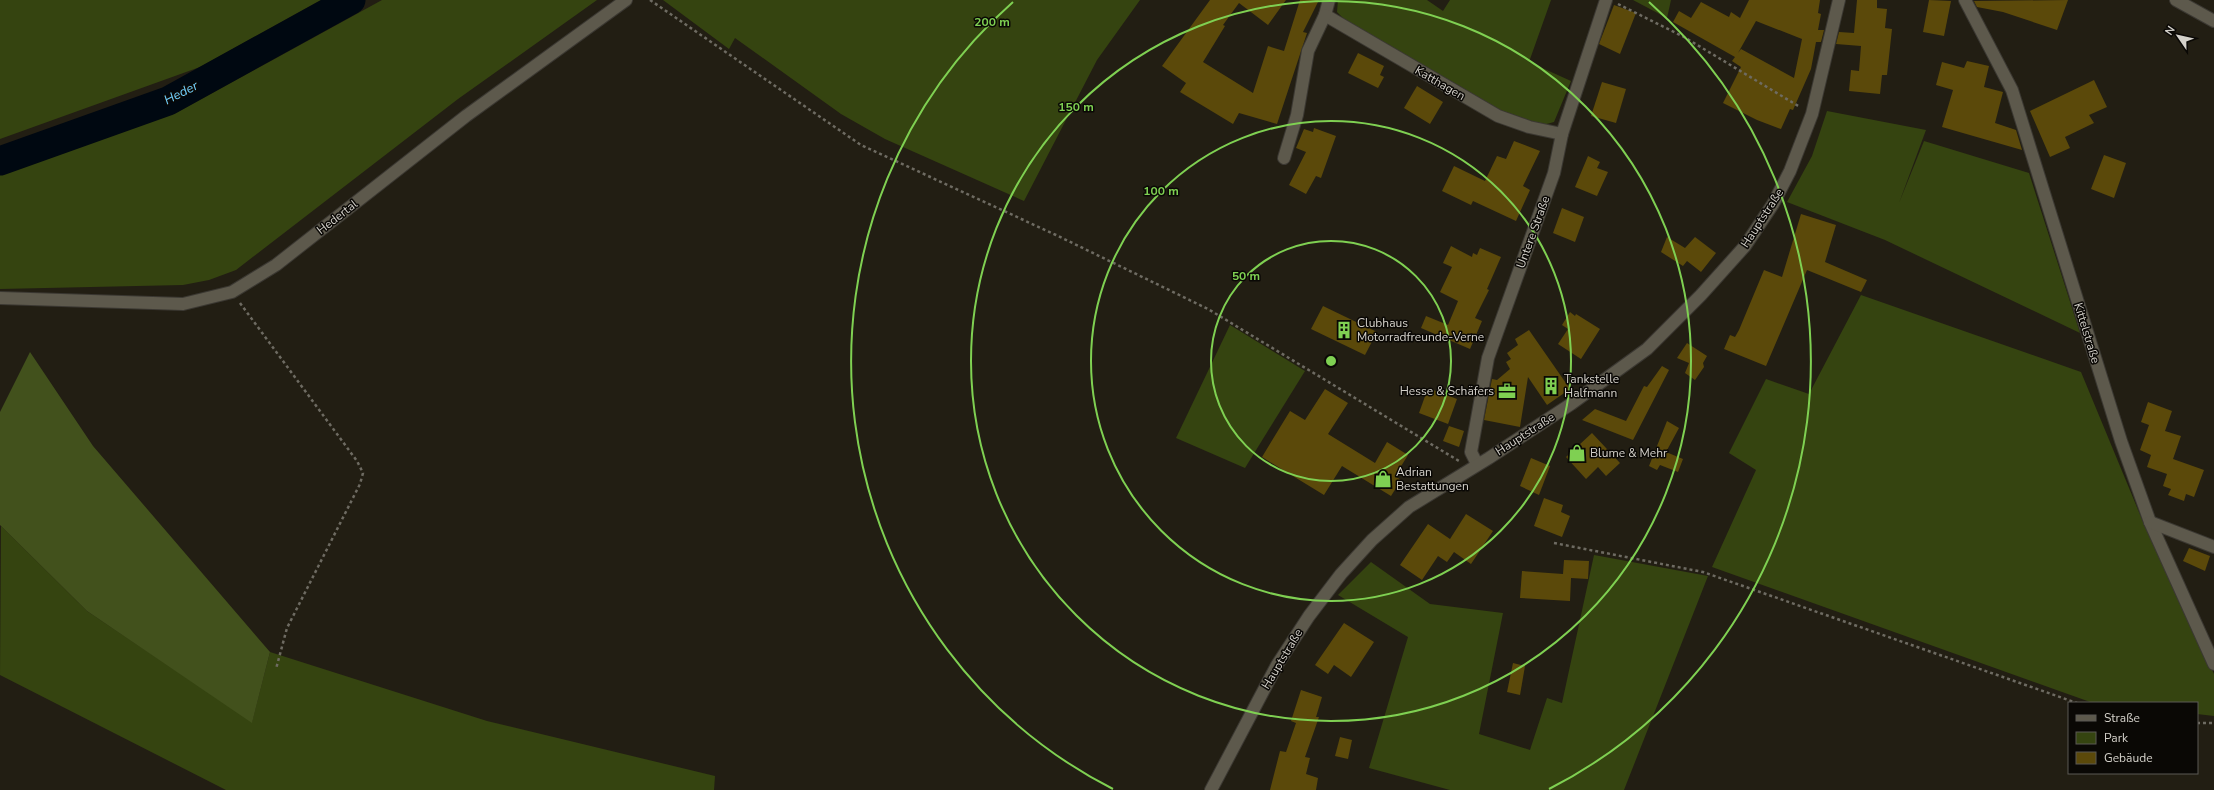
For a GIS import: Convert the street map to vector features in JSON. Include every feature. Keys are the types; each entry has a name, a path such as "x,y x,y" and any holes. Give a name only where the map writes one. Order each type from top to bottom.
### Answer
{"street":[{"name":"Hedertal","path":"0,298 183,304 232,292 276,265 466,116 626,0"},
{"path":"1284,158 1297,115 1308,51 1325,15 1329,0"},
{"name":"Hauptstraße","path":"1211,790 1277,665 1309,616 1341,574 1372,540 1409,507 1565,408 1647,349 1701,295 1745,246 1773,204 1790,171 1812,114 1839,0"},
{"name":"Kittelstraße","path":"1965,0 2012,90 2121,441 2150,522 2214,664"},
{"path":"2176,0 2214,21"},
{"name":"Untere Straße","path":"1471,452 1488,358 1554,173 1562,134 1611,2"},
{"name":"Katthagen","path":"1325,15 1498,116 1529,127 1562,134"},
{"path":"1471,452 1477,464"},
{"path":"2150,522 2214,548"}],"path":[{"path":"650,0 861,145 1056,235 1208,309 1458,461 1471,452"},
{"path":"1611,2 1684,37 1812,114"},
{"path":"232,292 358,461 363,473 360,484 287,628 276,669"},
{"path":"1554,543 1703,572 2074,702"},
{"path":"2198,723 2214,723"}],"green space":[{"path":"0,0 321,0 200,67 0,139"},
{"path":"382,0 597,0 458,99 236,270 209,280 183,285 0,289 0,173 176,113"},
{"path":"663,0 1140,0 1097,60 1024,201 885,139 841,114 735,38 729,49"},
{"path":"1338,0 1427,0 1443,11 1450,0 1551,0 1529,62 1571,81 1554,122 1543,125 1494,108 1347,22 1337,12"},
{"path":"1633,0 1671,0 1667,18"},
{"path":"1827,111 1926,130 1899,203 1924,141 2029,173 2080,333 1885,240 1787,202 1812,156"},
{"path":"1861,295 2081,372 2146,529 2214,674 2214,716 2198,714 2198,702 2090,702 1712,567 1756,470 1729,453 1766,379 1809,394"},
{"path":"1230,325 1305,371 1245,468 1176,438"},
{"path":"30,352 93,446 270,652 252,723 87,611 0,525 0,412"},
{"path":"1,526 87,611 252,722 270,652 487,721 715,776 714,790 226,790 0,675"},
{"path":"1594,555 1708,576 1624,790 1450,790 1369,768 1408,637 1338,595 1371,562 1430,604 1503,613 1479,734 1530,750 1547,698 1562,703"}],"building":[{"path":"1210,0 1286,0 1268,25 1239,3 1223,25 1225,26 1203,62 1253,93 1268,46 1284,51 1300,0 1319,0 1303,32 1307,33 1277,124 1239,113 1233,124 1180,92 1186,83 1162,66"},
{"path":"1749,0 1820,0 1818,13 1821,14 1818,30 1824,30 1821,42 1816,42 1811,69 1793,110 1790,109 1781,129 1757,120 1723,103 1741,67 1732,61 1735,57 1673,22 1679,11 1691,18 1701,2 1729,17 1731,12 1740,18","holes":["1756,21 1802,39 1794,78 1741,49 1738,53"]},
{"path":"1857,0 1877,0 1877,8 1887,9 1885,28 1892,29 1887,75 1882,75 1880,94 1849,91 1851,70 1859,71 1861,46 1836,44 1839,32 1854,33"},
{"path":"1929,0 1951,1 1944,36 1923,32"},
{"path":"2068,0 2057,30 2003,12 1977,7 1974,1"},
{"path":"1614,5 1636,13 1620,54 1599,44"},
{"path":"1358,53 1384,66 1380,75 1384,77 1378,88 1348,73"},
{"path":"1967,61 1989,66 1984,87 2003,92 1995,123 2016,130 2022,150 1942,127 1953,90 1936,85 1942,62 1964,68"},
{"path":"2094,80 2107,107 2089,115 2094,123 2065,137 2070,148 2050,157 2030,111"},
{"path":"1602,82 1626,89 1616,123 1591,116"},
{"path":"1417,86 1443,102 1430,124 1404,108"},
{"path":"1314,128 1336,136 1321,178 1316,176 1306,194 1289,185 1306,152 1296,148 1304,129 1313,132"},
{"path":"1514,141 1540,151 1523,186 1530,190 1516,221 1473,201 1471,205 1442,191 1454,166 1485,181 1497,156 1506,159"},
{"path":"2104,155 2126,163 2114,198 2091,189"},
{"path":"1588,156 1600,162 1597,168 1608,172 1597,196 1575,187"},
{"path":"1562,208 1584,217 1575,242 1553,233"},
{"path":"1801,214 1836,225 1825,262 1867,280 1861,292 1807,270 1766,366 1724,349 1730,335 1735,337 1739,330 1764,270 1782,277"},
{"path":"1667,237 1685,248 1695,237 1716,253 1701,272 1687,261 1683,266 1661,252"},
{"path":"1451,246 1472,257 1473,253 1477,255 1480,248 1501,257 1487,289 1489,290 1475,318 1482,321 1470,349 1421,328 1426,316 1448,325 1458,301 1440,292 1452,267 1443,263"},
{"name":"Clubhaus Motorradfreunde-Verne","path":"1323,306 1377,332 1365,355 1311,329"},
{"path":"1570,312 1575,316 1576,314 1600,329 1581,359 1558,344 1568,329 1562,325"},
{"path":"1529,330 1570,389 1547,405 1528,377 1520,427 1484,420 1492,379 1497,380 1510,369 1506,362 1511,359 1507,353 1518,345 1515,339"},
{"path":"1687,343 1707,356 1703,363 1704,367 1695,380 1685,373 1689,363 1677,358"},
{"path":"1662,366 1669,370 1633,440 1582,420 1595,409 1626,421 1644,386 1647,387"},
{"path":"1428,388 1457,399 1448,424 1419,413"},
{"path":"1325,389 1348,403 1328,434 1375,463 1387,442 1408,455 1395,476 1401,480 1391,496 1342,466 1324,495 1262,457 1290,411 1305,420"},
{"path":"2148,402 2172,411 2165,431 2181,436 2173,459 2204,470 2194,497 2186,494 2184,501 2168,495 2171,489 2163,486 2167,474 2147,467 2151,455 2140,450 2149,425 2141,422"},
{"path":"1667,421 1679,428 1666,452 1683,459 1678,472 1660,465 1657,470 1649,466"},
{"path":"1449,426 1464,431 1459,447 1443,441"},
{"path":"1592,433 1620,463 1606,476 1598,467 1586,479 1566,457"},
{"path":"1531,458 1550,466 1539,495 1520,486"},
{"path":"1544,498 1563,505 1561,512 1570,516 1562,537 1534,526"},
{"path":"1466,514 1493,531 1471,564 1454,552 1447,562 1438,556 1422,580 1400,565 1428,524 1450,539"},
{"path":"2189,548 2210,556 2205,571 2183,561"},
{"path":"1564,560 1589,561 1588,579 1571,578 1570,601 1520,598 1522,571 1563,574"},
{"path":"1344,623 1374,642 1351,677 1334,665 1328,674 1315,665"},
{"path":"1513,663 1525,666 1520,695 1507,692"},
{"path":"1301,690 1322,697 1316,717 1319,717 1305,757 1310,758 1306,774 1318,778 1316,790 1270,790 1280,751 1286,752 1296,723 1291,721"},
{"path":"1340,737 1352,740 1348,759 1335,756"}],"waterway":[{"name":"Heder","path":"0,161 168,101 351,0"}],"place":[{"name":"Clubhaus Motorradfreunde-Verne","path":"1344,330"},
{"name":"Tankstelle Halfmann","path":"1551,386"},
{"name":"Hesse & Schäfers","path":"1507,391"},
{"name":"Blume & Mehr","path":"1577,453"},
{"name":"Adrian Bestattungen","path":"1383,479"}]}
